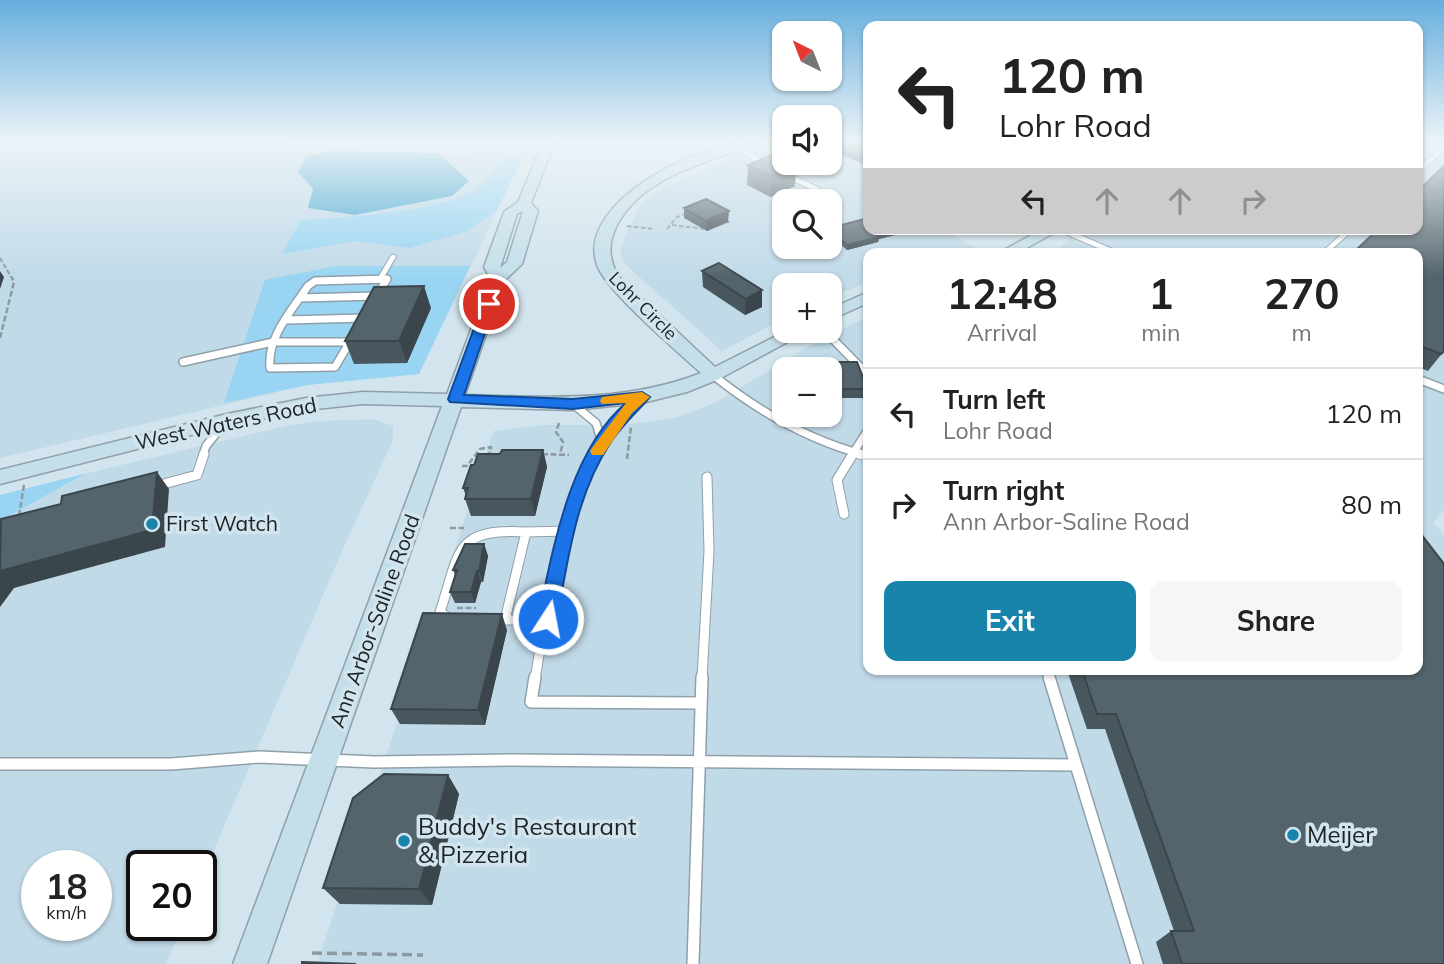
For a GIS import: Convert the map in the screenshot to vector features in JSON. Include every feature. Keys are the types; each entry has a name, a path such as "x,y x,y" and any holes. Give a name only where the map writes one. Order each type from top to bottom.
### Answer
{"street":[{"name":"Ann Arbor-Saline Road","path":"250,964 498,278 514,264 531,211 524,204 531,187"},
{"name":"Lohr Circle","path":"641,187 619,207 600,249 603,265 614,280 713,375"},
{"path":"1017,248 1044,235"},
{"path":"842,310 863,300"},
{"name":"West Waters Road","path":"0,477 227,420 306,404 363,398 573,404 642,397 680,388 713,375 776,343"}],"lane":[{"path":"1072,235 1103,248"},
{"path":"1330,248 1344,235"},
{"path":"380,279 393,257"},
{"path":"380,279 387,279 335,367 270,368 268,360 273,342 308,286 316,281 380,279"},
{"path":"300,298 377,296"},
{"path":"286,320 364,318"},
{"path":"183,362 273,342 349,342"},
{"path":"837,343 863,370"},
{"path":"713,375 742,398 783,422 863,455"},
{"path":"1423,381 1444,389"},
{"path":"642,397 627,410 602,443 577,494 565,531 531,702 701,703"},
{"path":"573,404 596,423 602,443"},
{"path":"143,489 197,475 206,446 227,420"},
{"path":"844,514 837,480 863,437"},
{"path":"694,964 698,762 709,551 707,477"},
{"path":"460,620 450,620 440,612 462,546 468,538 480,534 565,531"},
{"path":"505,620 526,532"},
{"path":"494,620 548,619"},
{"path":"1048,675 1137,964"},
{"path":"0,764 171,764 259,757 325,761 1075,765"}],"path":[{"path":"667,229 677,217 690,213"},
{"path":"672,225 692,226 698,231 708,231 729,222 717,214"},
{"path":"623,226 655,229"},
{"path":"0,258 14,282 0,338"},
{"path":"627,459 631,427 638,419"},
{"path":"559,422 556,432 563,442 560,454"},
{"path":"462,466 467,466 480,449 491,447 489,455"},
{"path":"541,454 569,455"},
{"path":"19,516 24,485"},
{"path":"450,608 476,608"},
{"path":"312,953 423,955"}],"shaded area":[{"path":"0,187 509,187 419,374 307,385 0,458"},
{"path":"311,187 462,187 452,196 355,215 308,208"},
{"path":"479,187 508,187 497,210 465,232 409,248 354,241 282,254 301,220 423,207 468,194"},
{"path":"667,187 863,187 863,235 953,235 976,248 863,248 863,284 842,292 842,273 772,273 772,324 722,351 626,265 620,253 639,207 652,194"},
{"path":"1423,187 1444,187 1444,510 1433,523 1444,534 1444,964 317,964 494,431 542,425 623,425 675,418 717,402 772,369 772,427 842,427 842,357 791,357 814,343 842,343 842,329 863,319 863,675 1423,675 1423,248 1061,247 1072,235 1423,235"},
{"path":"336,266 470,266 419,374 307,385 224,403 265,280"},
{"path":"373,419 393,426 393,440 342,551 214,850 126,850 126,941 176,941 166,964 0,964 0,521 88,473 286,426 320,421"},
{"path":"87,473 0,521 0,495"}],"building":[{"path":"1423,187 1444,187 1444,351 1441,354 1423,347 1423,248 1358,248 1372,235 1423,235"},
{"path":"706,199 729,211 706,221 684,208"},
{"path":"863,219 863,235 879,237 847,245 842,241 842,225"},
{"path":"719,263 762,290 746,299 702,271"},
{"path":"424,286 399,341 345,341 374,287"},
{"path":"842,362 857,362 863,377 863,389 842,389"},
{"path":"502,450 543,450 531,499 465,499 468,488 463,488 478,454 500,454"},
{"path":"157,472 152,530 0,571 1,519 61,504 62,496"},
{"name":"Meijer","path":"1423,537 1444,564 1444,964 1182,964 1171,931 1194,931 1116,714 1097,714 1084,675 1423,675"},
{"path":"465,544 484,544 479,571 471,592 450,592 457,570 453,570"},
{"path":"423,613 502,614 478,710 391,709"},
{"name":"Buddy's Restaurant & Pizzeria","path":"384,774 448,775 419,889 323,888 353,798"},
{"path":"302,962 356,964 302,964"}],"slow traffic":[{"path":"598,451 627,410 642,397 607,401"}],"place":[{"name":"First Watch","path":"152,524"},
{"name":"Meijer","path":"1293,835"},
{"name":"Buddy's Restaurant & Pizzeria","path":"404,841"}],"route":[{"path":"489,304 456,399 573,404 642,397 627,410 602,443 577,494 565,531 548,619"}]}
